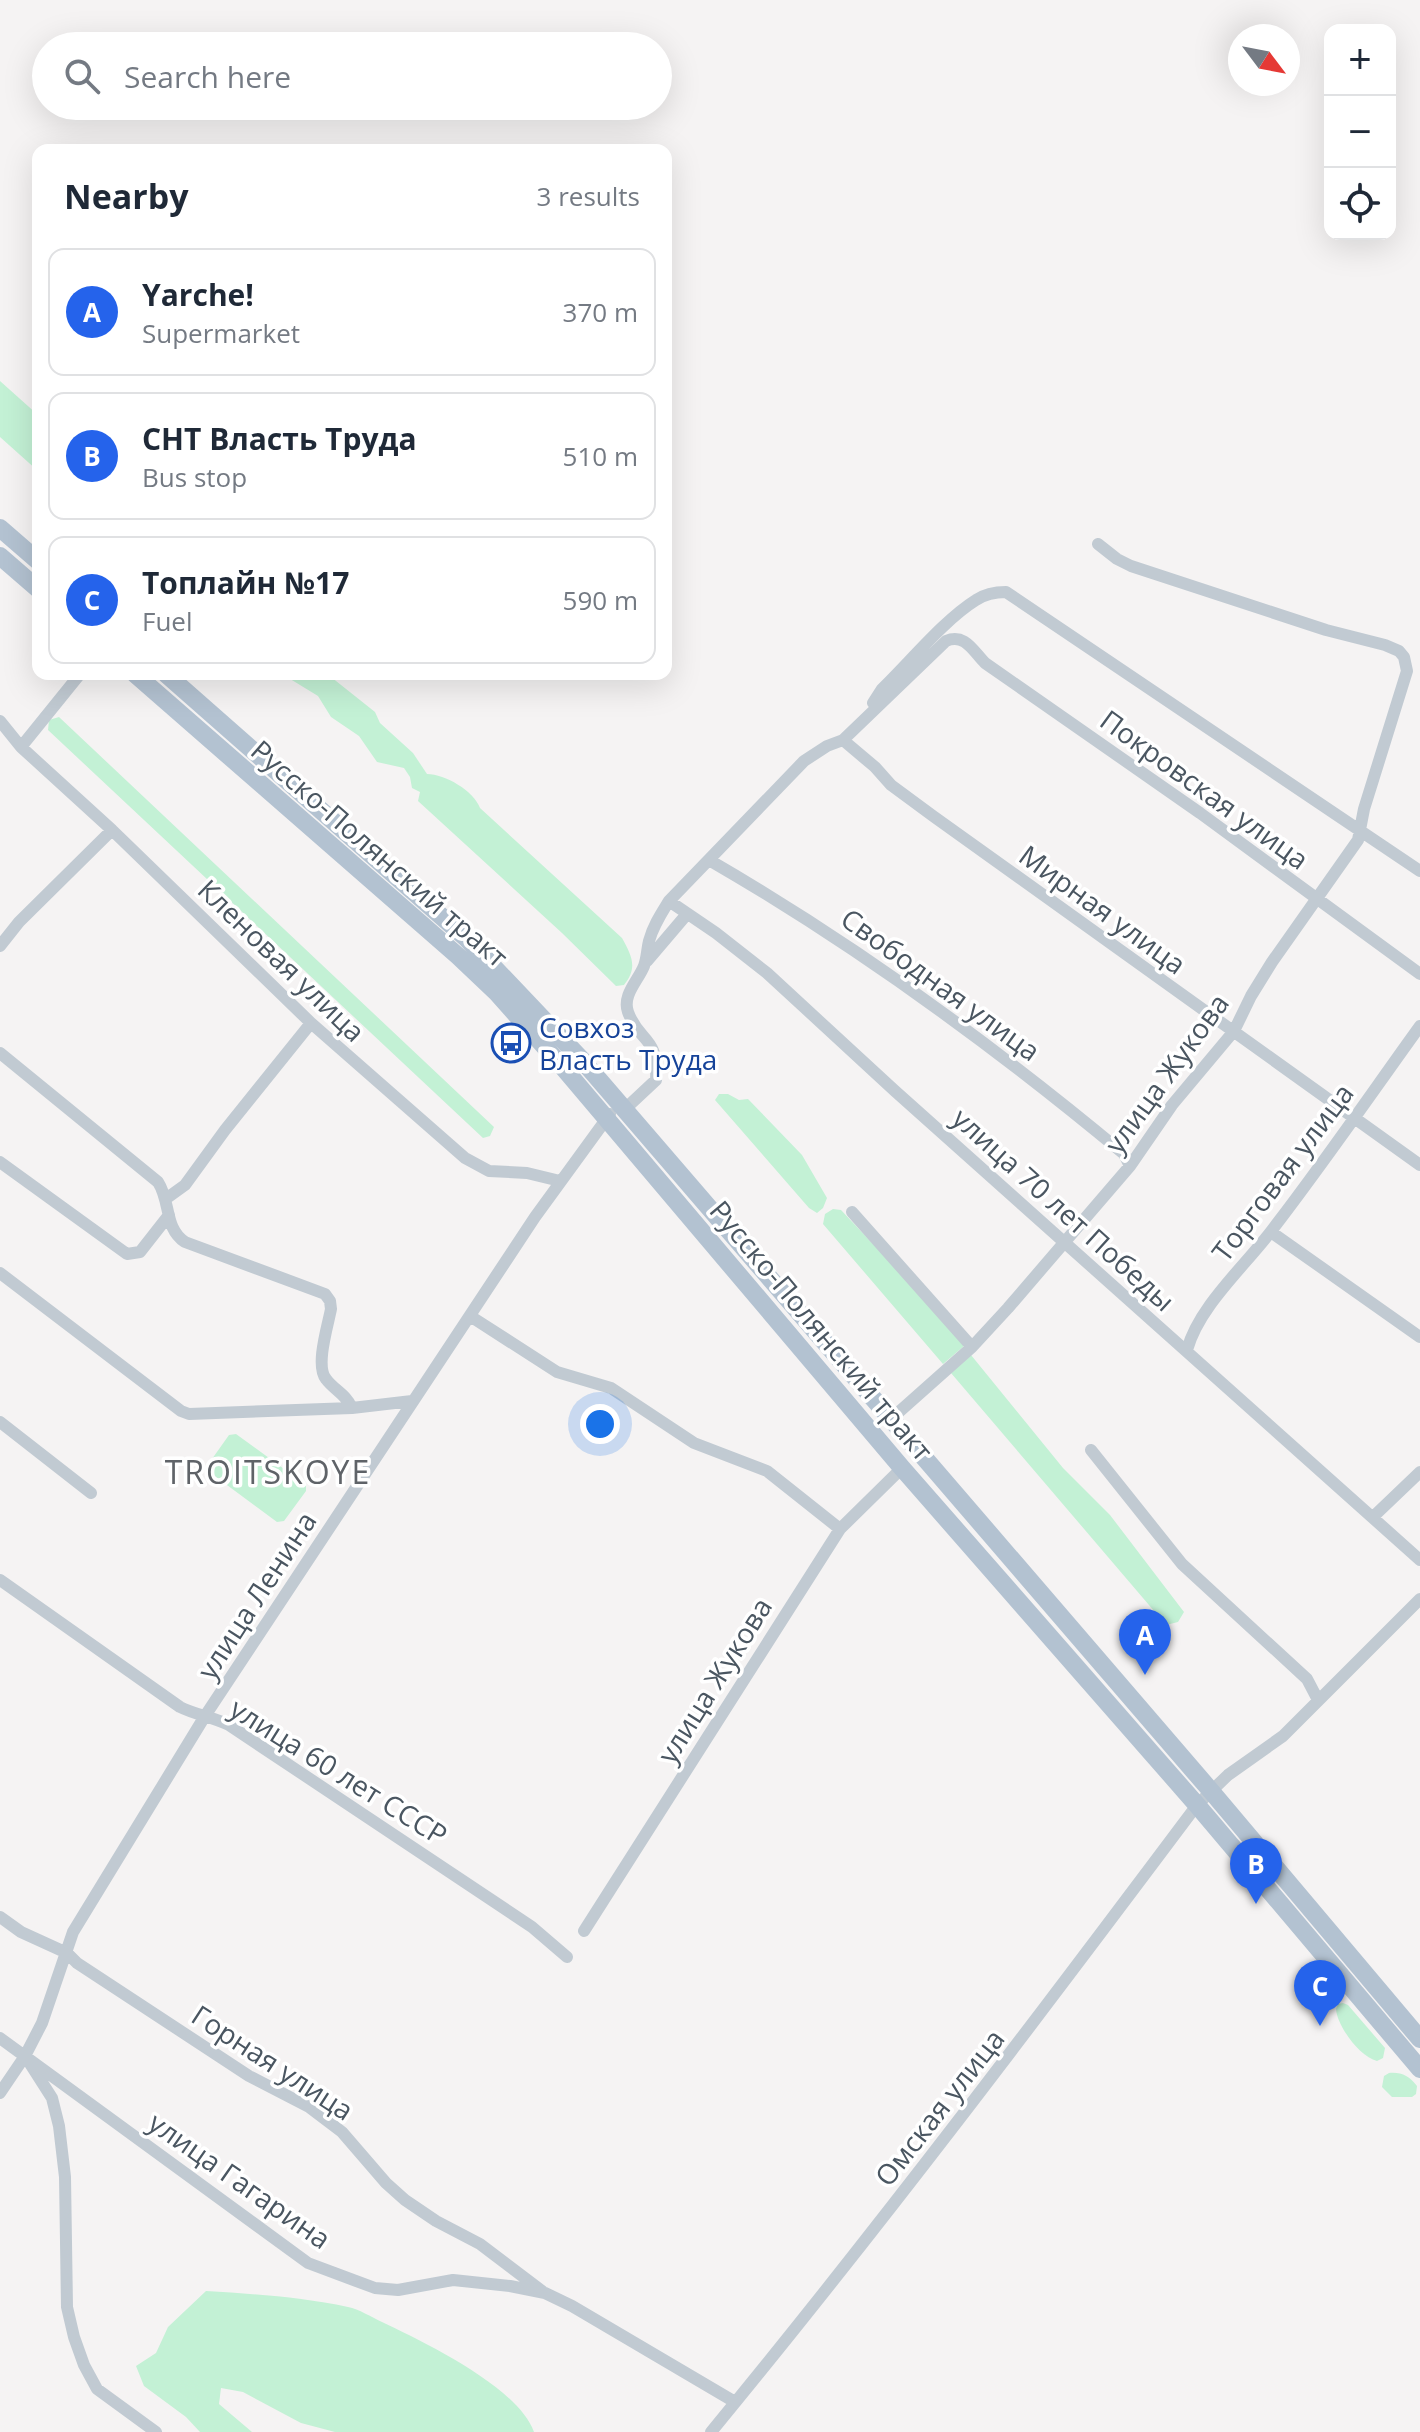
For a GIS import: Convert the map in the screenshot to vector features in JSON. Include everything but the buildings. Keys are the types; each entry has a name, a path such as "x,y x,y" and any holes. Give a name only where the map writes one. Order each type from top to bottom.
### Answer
{"main road":[{"path":"0,528 32,556"},
{"path":"0,556 32,584"},
{"name":"Русско-Полянский тракт","path":"142,680 497,993 902,1468 1197,1805 1420,2069"},
{"name":"Русско-Полянский тракт","path":"173,680 466,938 509,981 623,1106 1420,2039"}],"street":[{"name":"улица Жукова","path":"891,1419 972,1347 1065,1242 1130,1166 1172,1105 1234,1031 1272,962 1350,854 1361,832 1364,809 1407,671 1404,657 1399,651 1385,645 1326,630 1131,566 1098,544"},
{"path":"645,964 656,922 669,901 804,761 843,740 860,723 882,689 959,613 978,599 996,592 1006,592 1420,871"},
{"name":"Покровская улица","path":"860,723 946,641 953,638 965,641 985,663 1200,813 1420,974"},
{"path":"21,747 75,680"},
{"name":"Кленовая улица","path":"0,721 21,747 112,830 311,1023 477,1167 560,1181"},
{"name":"Мирная улица","path":"843,740 891,785 933,816 1420,1165"},
{"path":"0,946 19,922 112,830"},
{"name":"Свободная улица","path":"709,860 795,910 948,1015 1056,1097 1124,1154 1130,1166"},
{"name":"улица 70 лет Победы","path":"669,901 767,973 1420,1560"},
{"path":"645,964 687,914"},
{"name":"улица Ленина","path":"0,2093 25,2056 42,2023 73,1932 205,1716 560,1181 606,1118 656,1080 657,1066 650,1041 634,1024 627,1010 626,999 645,964"},
{"path":"167,1198 185,1185 311,1023"},
{"name":"Торговая улица","path":"1187,1350 1190,1338 1210,1308 1271,1232 1420,1026"},
{"path":"0,1053 158,1182 167,1198 171,1227 176,1236 325,1294 331,1309 321,1368 324,1378 348,1399 352,1408"},
{"path":"0,1162 127,1254 140,1252 169,1215"},
{"path":"852,1212 972,1347"},
{"path":"1271,1232 1420,1337"},
{"path":"0,1273 189,1414 352,1408 412,1401"},
{"path":"470,1316 557,1372 611,1388 694,1443 767,1471 840,1529"},
{"path":"0,1422 91,1493"},
{"path":"1091,1450 1182,1564 1307,1679 1318,1700"},
{"name":"улица Жукова","path":"584,1931 840,1529 902,1468"},
{"path":"1374,1516 1420,1472"},
{"name":"улица 60 лет СССР","path":"0,1580 180,1707 229,1725 421,1850 532,1927 567,1957"},
{"name":"Омская улица","path":"711,2432 784,2345 1035,2023 1197,1805 1283,1736 1420,1599"},
{"name":"Горная улица","path":"0,1917 37,1940 67,1953 77,1963 249,2076 309,2107 342,2132 405,2200 436,2221 480,2244 545,2293"},
{"path":"37,1940 53,1943 73,1932"},
{"name":"улица Гагарина","path":"0,2038 308,2263 375,2288 398,2290 453,2280 545,2293 735,2402"},
{"path":"25,2056 52,2098 59,2126 65,2177 67,2307 84,2365 97,2389 156,2432"}],"green space":[{"path":"0,381 32,410 32,466 0,437"},
{"path":"292,680 335,680 375,712 380,723 413,753 427,774 450,780 472,796 480,808 622,938 632,962 631,973 624,985 616,986 418,801 420,792 412,788 404,768 377,762 359,736 331,717 318,696"},
{"path":"59,717 494,1127 490,1136 483,1138 48,730 49,720"},
{"path":"719,1094 728,1094 739,1100 748,1099 802,1155 827,1198 823,1208 817,1213 809,1208 715,1100"},
{"path":"833,1209 841,1210 964,1346 943,1364 823,1224 825,1214"},
{"path":"971,1355 1063,1468 1110,1515 1184,1612 1178,1622 1166,1625 951,1373"},
{"path":"236,1434 306,1485 306,1491 284,1521 277,1522 208,1471 207,1466 229,1435"},
{"path":"1343,2003 1385,2048 1383,2058 1377,2061 1370,2058 1350,2040 1337,2016 1338,2004"},
{"path":"1389,2073 1408,2077 1417,2086 1416,2094 1412,2097 1392,2097 1382,2087 1384,2076"},
{"path":"206,2291 295,2298 361,2311 421,2341 490,2383 525,2415 534,2432 335,2432 301,2423 243,2392 221,2388 219,2404 252,2432 200,2432 186,2417 144,2386 136,2366 156,2353 168,2327"}],"place":[{"name":"Совхоз Власть Труда","path":"511,1043"},
{"name":"Yarche!","path":"1145,1675"},
{"name":"СНТ Власть Труда","path":"1256,1904"},
{"name":"Топлайн №17","path":"1320,2026"}],"district":[{"name":"TROITSKOYE","path":"268,1471"}]}
